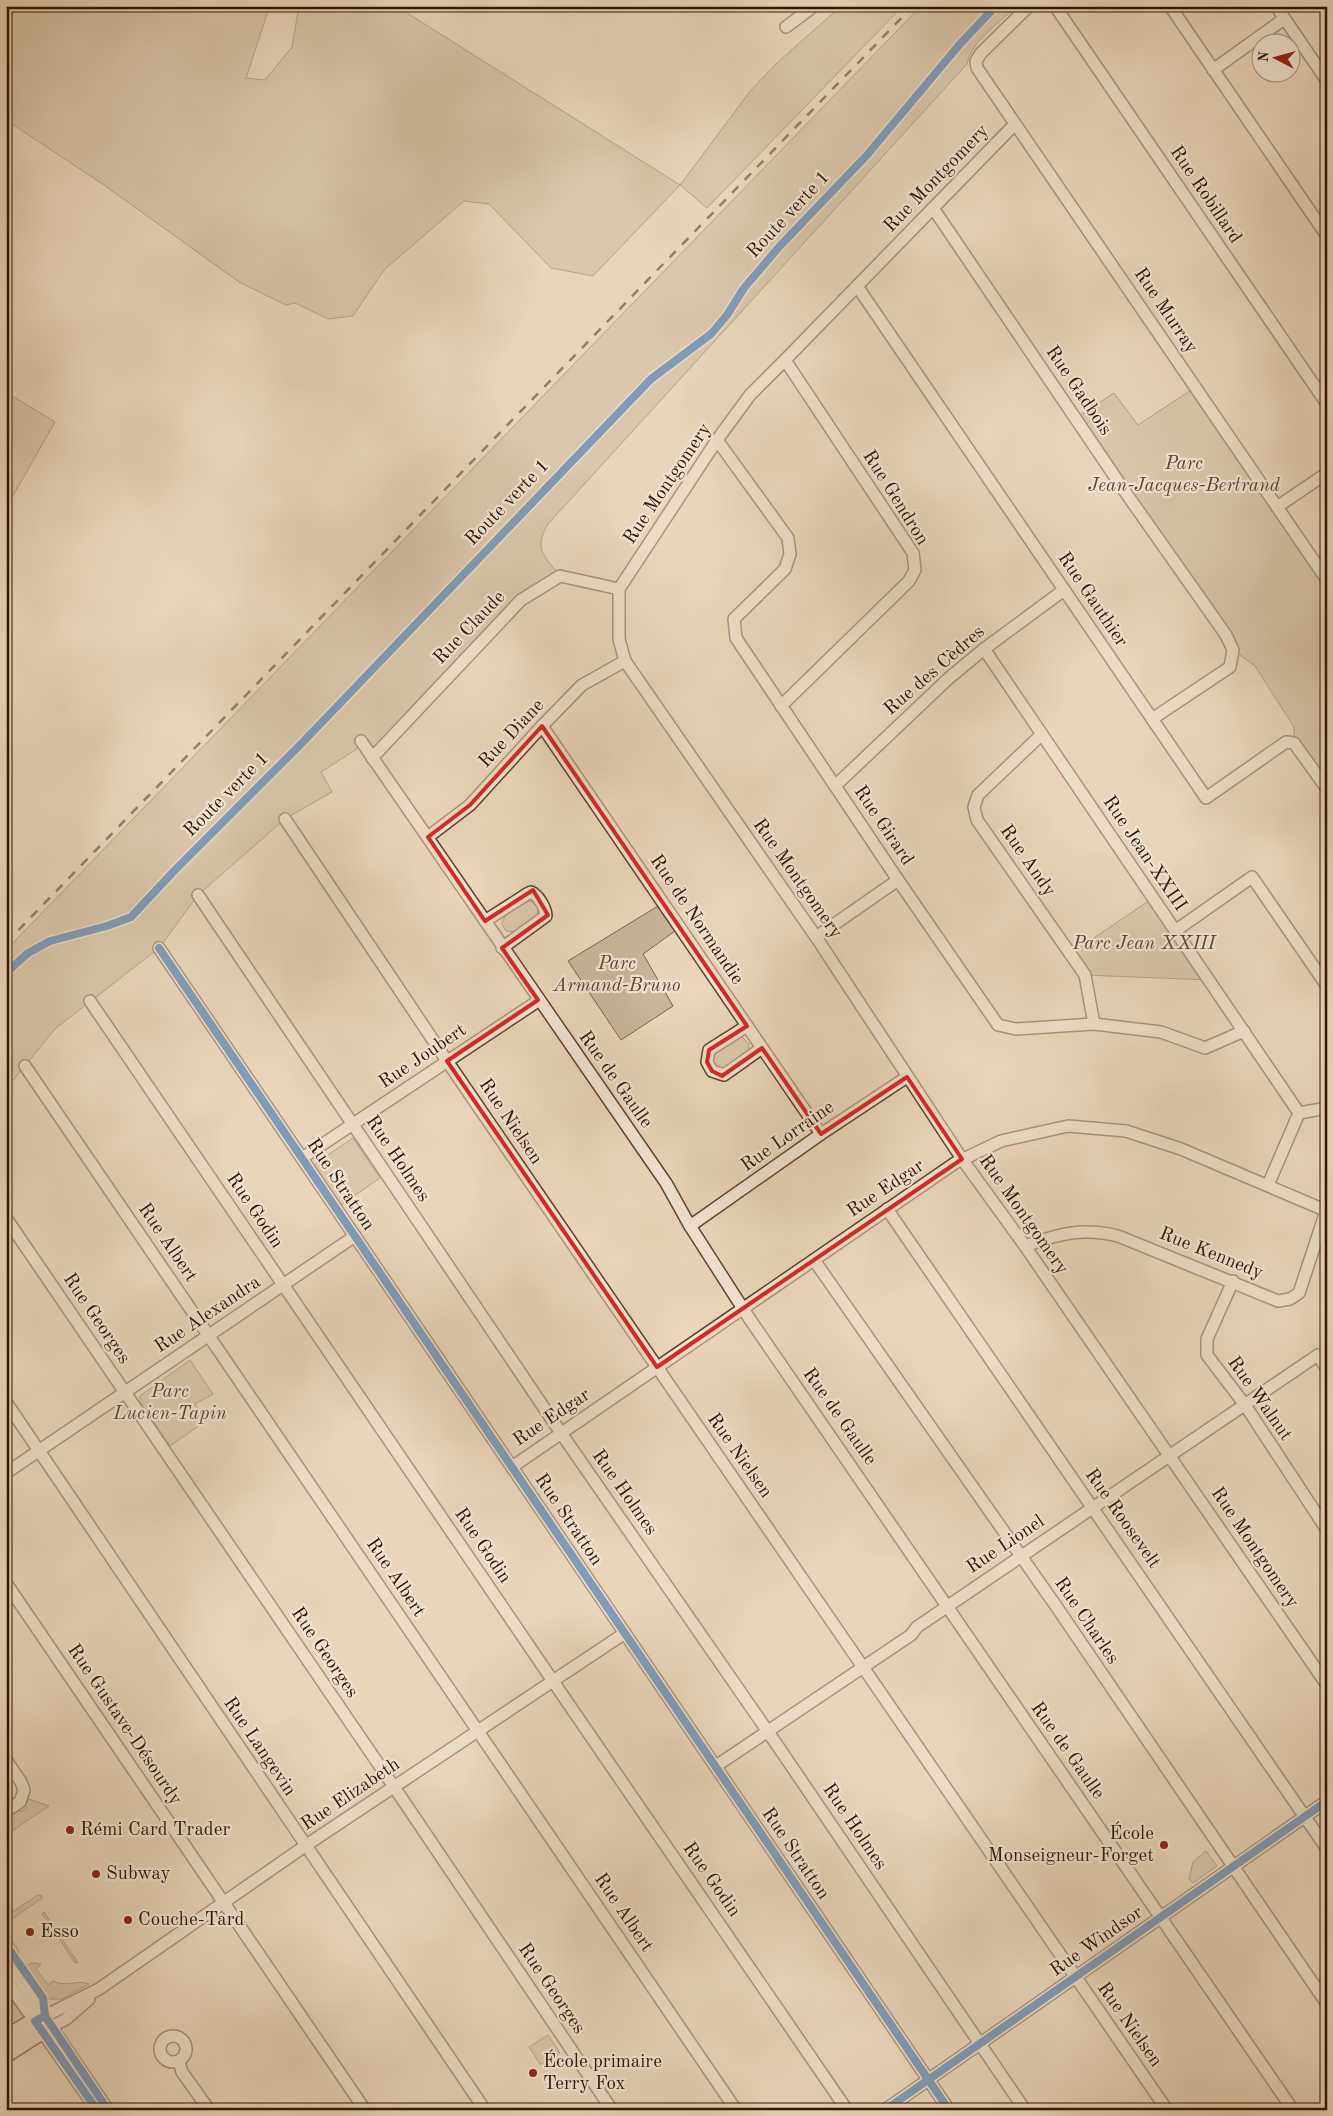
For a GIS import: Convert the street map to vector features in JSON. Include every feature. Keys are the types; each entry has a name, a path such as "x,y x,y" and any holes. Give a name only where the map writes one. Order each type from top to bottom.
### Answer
{"highway":[{"path":"6,2038 44,2024"},
{"path":"6,2054 44,2024"}],"street":[{"path":"786,27 814,6"},
{"name":"Rue Murray","path":"1029,6 981,53 976,62 977,68 1327,580"},
{"name":"Rue Robillard","path":"1055,6 1327,404"},
{"path":"1170,6 1327,236"},
{"path":"1276,6 1327,81"},
{"path":"1213,70 1284,18"},
{"name":"Rue Montgomery","path":"1015,124 750,394 717,440 619,589 619,639 625,661 816,937 962,1159 1025,1246 1327,1685"},
{"name":"Rue Gadbois","path":"933,208 1128,496 1226,635 1233,650 1230,667 1152,719"},
{"name":"Rue Gauthier","path":"857,286 1206,798 1286,742 1294,742 1327,789"},
{"name":"Rue Gendron","path":"781,706 909,581 915,570 913,553 785,360"},
{"name":"Rue Girard","path":"717,440 788,538 790,554 785,569 734,619 736,638 898,880 998,1025 1016,1029 1094,1024 1161,1032 1204,1048 1244,1032"},
{"path":"1277,507 1327,473"},
{"name":"Rue Claude","path":"372,758 521,600 560,576 619,589"},
{"name":"Rue des Cèdres","path":"835,786 949,678 984,649 1064,590"},
{"name":"Rue Jean-XXIII","path":"984,649 1299,1113"},
{"name":"Rue Diane","path":"428,837 470,805 582,685 625,661"},
{"name":"Rue de Normandie","path":"542,726 821,1134"},
{"name":"Rue Andy","path":"1042,735 978,795 974,807 978,820 1085,975 1094,1024"},
{"name":"Rue de Gaulle","path":"361,742 666,1183 690,1226 743,1310 948,1606 1292,2110"},
{"name":"Rue Nielsen","path":"286,819 447,1061 1167,2110"},
{"path":"1175,931 1252,877 1327,986"},
{"path":"816,937 898,880"},
{"path":"485,921 531,892 535,894 546,911 546,916 502,948"},
{"name":"Rue Holmes","path":"198,895 561,1433 768,1732 1025,2110"},
{"name":"Rue Stratton","path":"159,948 949,2110"},
{"name":"Rue Godin","path":"90,1000 847,2110"},
{"name":"Rue Joubert","path":"302,1158 538,1000"},
{"path":"747,1026 709,1050 707,1062 712,1071 724,1075 762,1048"},
{"name":"Rue Albert","path":"25,1066 736,2110"},
{"name":"Rue Lorraine","path":"690,1226 821,1134 907,1077"},
{"path":"1268,1185 1299,1113 1327,1108"},
{"name":"Rue Edgar","path":"512,1467 962,1159 1001,1141 1068,1126 1126,1131 1182,1149 1326,1211"},
{"name":"Rue Roosevelt","path":"887,1209 1327,1849"},
{"name":"Rue Kennedy","path":"1025,1246 1056,1235 1074,1232 1103,1232 1118,1236 1233,1281 1278,1301 1290,1299 1299,1293 1326,1211"},
{"name":"Rue Georges","path":"6,1218 612,2110"},
{"name":"Rue Alexandra","path":"6,1473 355,1236"},
{"name":"Rue Charles","path":"814,1260 1021,1556 1327,2004"},
{"name":"Rue Walnut","path":"1233,1281 1207,1339 1207,1355 1245,1405 1327,1530"},
{"name":"Rue Lionel","path":"716,1766 911,1635 917,1627 1318,1355 1327,1369"},
{"name":"Rue Langevin","path":"6,1402 485,2110"},
{"name":"Rue Gustave-Désourdy","path":"6,1583 365,2110"},
{"name":"Rue Elizabeth","path":"44,2024 224,1904 305,1846 625,1633"},
{"path":"6,1760 21,1782 24,1790 20,1802 6,1812"},
{"name":"Rue Windsor","path":"885,2110 1327,1801"},
{"path":"6,1960 97,2110"},
{"path":"6,1980 44,2024 108,2110"},
{"path":"178,2060 182,2072 209,2110"}],"highlighted area":[{"path":"542,726 747,1026 709,1050 707,1062 712,1071 722,1076 762,1048 821,1134 907,1077 962,1159 657,1367 447,1061 538,1000 502,948 548,915 533,890 485,921 428,837 470,805"}],"green space":[{"path":"6,6 267,6 268,11 246,78 265,80 292,47 299,6 396,6 680,185 593,276 551,268 489,204 464,201 384,270 353,316 328,319 295,303 286,305 239,282 104,185 6,120"},
{"path":"841,6 903,6 707,208 680,185 751,90 777,63"},
{"path":"921,6 1017,6 980,40 969,56 967,64 548,524 541,540 542,552 560,576 521,600 372,758 361,742 357,749 321,772 332,792 285,819 198,895 159,948 55,1029 6,1089 6,950"},
{"name":"Parc Jean-Jacques-Bertrand","path":"1194,388 1327,582 1327,789 1294,743 1294,727 1255,666 1233,650 1075,418 1114,393 1138,425"},
{"path":"6,392 55,422 6,508"},
{"name":"Parc Jean XXIII","path":"1153,898 1208,980 1085,975 1070,954"},
{"path":"531,901 538,907 537,917 516,932 506,931 502,924 509,912"},
{"name":"Parc Armand-Bruno","path":"658,906 675,931 643,954 673,1006 621,1040 568,961"},
{"path":"739,1037 749,1044 748,1053 724,1068 719,1068 713,1061 716,1051"},
{"path":"353,1138 380,1178 341,1205 315,1166 317,1162"},
{"name":"Parc Lucien-Tapin","path":"190,1360 213,1394 195,1404 206,1421 170,1446 140,1401 140,1396"},
{"path":"29,1799 49,1806 6,1835 6,1819 19,1810 21,1812 27,1808 25,1805"},
{"path":"1206,1851 1217,1866 1193,1883 1189,1879 1193,1862"},
{"path":"38,1895 42,1896 41,1899 6,1923 6,1916"},
{"path":"44,1912 78,1963 74,1962 58,1934 42,1914"},
{"path":"6,1938 10,1938 19,1951 17,1957 6,1941"},
{"path":"31,1963 41,1964 36,1969 48,1985 53,1981 63,1984 81,1982 89,1984 62,1999 46,1999 24,1967"},
{"path":"6,1993 24,2018 6,2031"},
{"path":"548,2035 560,2053 540,2064 529,2047"}],"railway":[{"path":"6,943 913,6"}],"cycle path":[{"name":"Route verte 1","path":"6,973 28,953 50,941 107,926 131,917 174,871 302,743 651,379 711,334 727,315 744,288 779,247 867,155 960,44 996,6"},
{"path":"159,948 949,2110"},
{"path":"885,2110 1327,1801"},
{"path":"6,1945 43,1998 45,2016 108,2110"},
{"path":"45,2016 35,2021 97,2110"}],"place":[{"name":"Rémi Card Trader","path":"70,1830"},
{"name":"École Monseigneur-Forget","path":"1164,1845"},
{"name":"Subway","path":"96,1874"},
{"name":"Couche-Tard","path":"128,1920"},
{"name":"Esso","path":"30,1932"},
{"name":"École primaire Terry Fox","path":"533,2073"}]}
